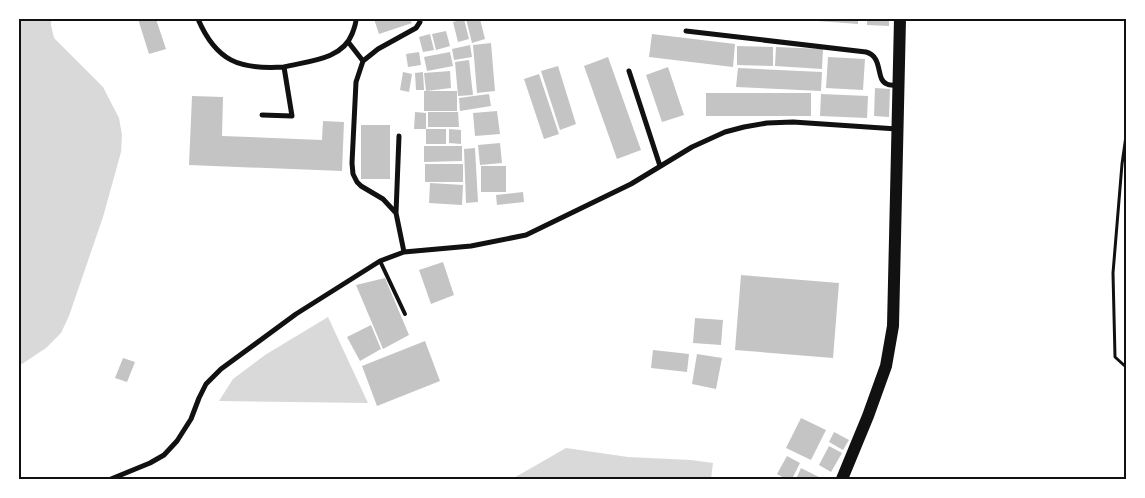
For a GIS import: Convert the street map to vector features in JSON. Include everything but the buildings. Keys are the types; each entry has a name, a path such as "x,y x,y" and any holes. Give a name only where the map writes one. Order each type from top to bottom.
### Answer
{"main road":[{"path":"842,479 886,366 892,326 897,129 900,85 900,19"}],"street":[{"path":"198,19 206,38 234,63 263,69 284,67 334,55 348,43 356,19"},
{"path":"396,213 383,199 361,186 354,174 352,163 356,82 363,61 378,49 416,28 420,22 419,19"},
{"path":"686,31 866,52 875,58 883,82 888,85 900,85"},
{"path":"348,43 363,61"},
{"path":"262,115 292,116 284,67"},
{"path":"629,70 660,166"},
{"path":"111,479 150,463 164,455 178,442 206,384 221,370 296,314 380,261 404,252 471,246 526,235 631,184 692,147 725,132 767,123 793,122 897,129"},
{"path":"399,136 396,213 404,252"}],"lane":[{"path":"380,261 405,314"}],"path":[{"path":"1126,136 1113,273 1115,357 1126,367"}],"shaded area":[{"path":"19,19 51,19 54,38 103,87 119,118 122,135 121,152 103,217 69,316 61,333 46,348 19,366"},
{"path":"328,317 368,403 219,401 233,379 265,355"},
{"path":"566,448 628,457 713,463 711,479 512,479"}]}
